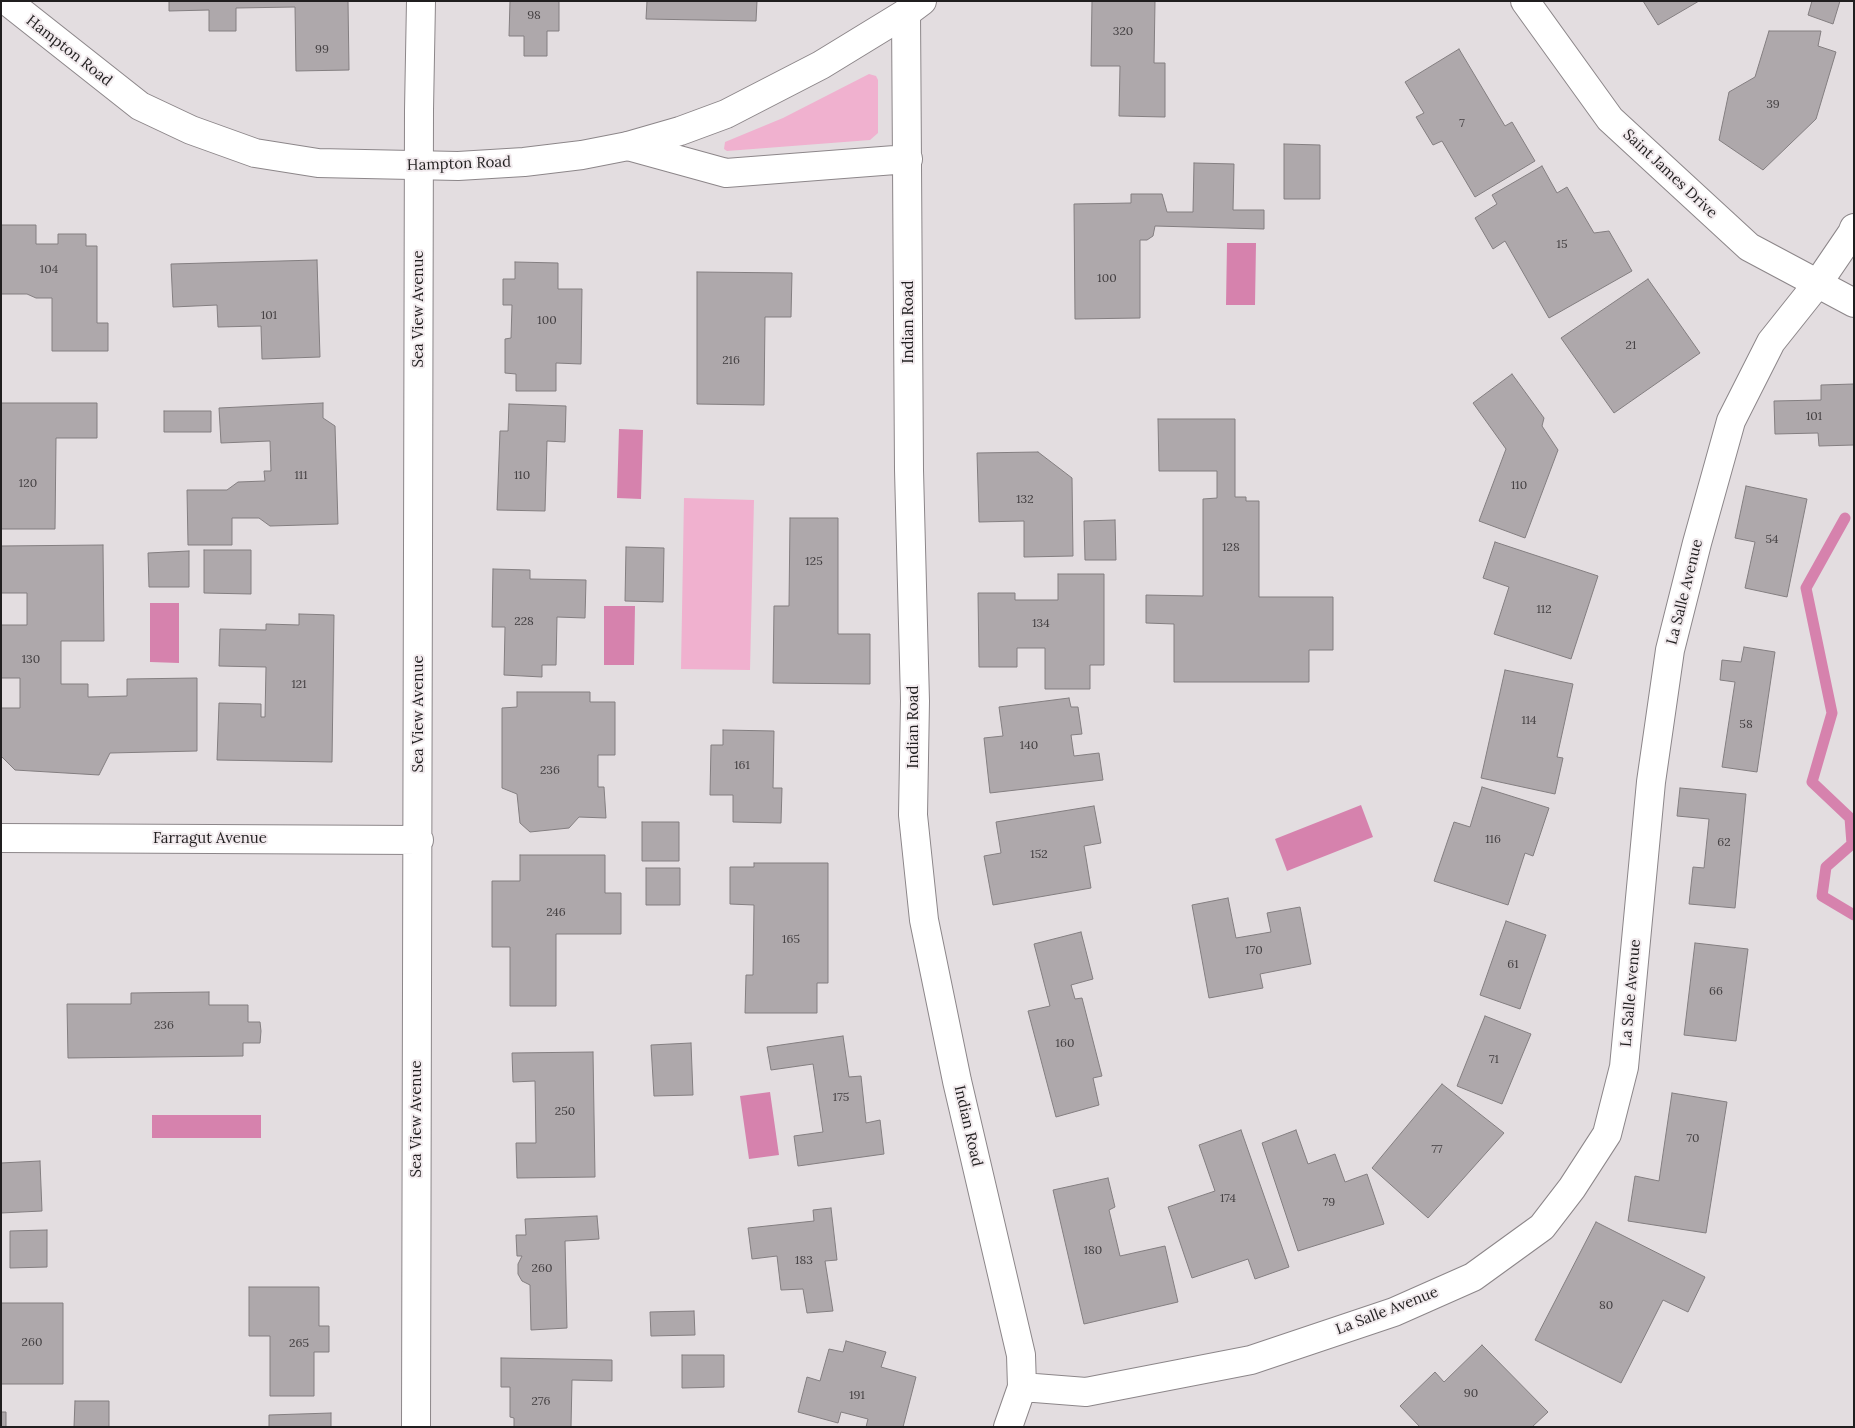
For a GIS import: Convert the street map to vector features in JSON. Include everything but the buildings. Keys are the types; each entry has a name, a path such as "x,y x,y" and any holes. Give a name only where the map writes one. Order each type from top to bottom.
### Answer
{"street":[{"name":"Hampton Road","path":"7,1 140,106 191,130 255,153 309,162 342,165 419,166 524,162 582,155 628,146 680,131 726,114 821,65 914,7"},
{"name":"Sea View Avenue","path":"416,1427 421,1"},
{"name":"Saint James Drive","path":"1525,1 1610,119 1749,247 1854,303"},
{"name":"Indian Road","path":"914,7 908,158 909,470 914,701 913,815 924,920 957,1081 1021,1355 1022,1387 1008,1427"},
{"path":"628,146 726,173 908,158"},
{"name":"La Salle Avenue","path":"1022,1387 1086,1392 1251,1360 1394,1312 1473,1277 1542,1227 1572,1188 1607,1134 1624,1067 1651,782 1670,650 1731,421 1771,342 1818,283 1854,228"},
{"name":"Farragut Avenue","path":"1,838 419,840"}],"shaded area":[{"path":"869,74 876,76 878,80 878,133 870,140 727,151 724,149 725,142 783,118"},
{"path":"1227,243 1256,243 1255,305 1226,305"},
{"path":"619,429 643,430 641,499 617,498"},
{"path":"684,498 754,500 750,670 681,669"},
{"path":"150,603 179,603 179,663 150,662"},
{"path":"604,606 635,606 634,665 604,665"},
{"path":"1361,805 1373,837 1287,871 1275,839"},
{"path":"770,1092 779,1155 749,1159 740,1096"},
{"path":"152,1115 261,1115 261,1138 152,1138"}],"waterway":[{"path":"1845,518 1806,588 1832,713 1812,782 1850,818 1852,844 1826,867 1822,896 1854,915"}]}
